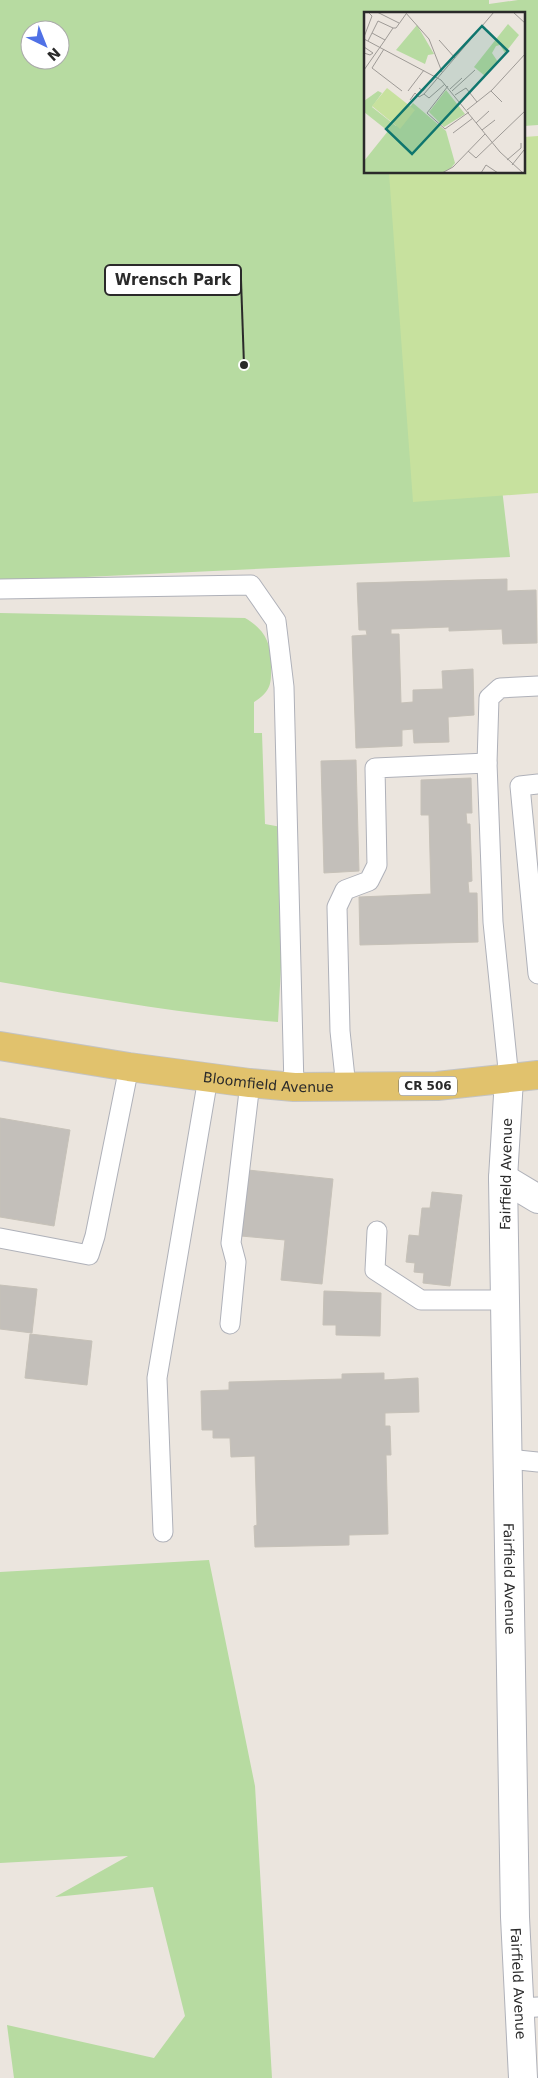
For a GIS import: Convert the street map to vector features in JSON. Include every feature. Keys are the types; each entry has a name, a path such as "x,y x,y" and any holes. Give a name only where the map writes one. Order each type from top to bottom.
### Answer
{"main road":[{"name":"Bloomfield Avenue","path":"0,1046 208,1078 294,1087 437,1086 538,1075"}],"street":[{"name":"Fairfield Avenue","path":"509,1079 503,1178 515,1917 529,2008 523,2078"},
{"path":"503,1178 538,1199"}],"lane":[{"path":"0,589 251,585 276,620 284,688 294,1087"},
{"path":"509,1079 493,922 487,763 488,698 500,688 538,686"},
{"path":"346,1087 340,1030 337,908 346,890 369,881 377,865 375,768 487,763"},
{"path":"538,784 520,786 538,974"},
{"path":"0,1238 89,1255 95,1236 130,1067"},
{"path":"163,1532 157,1378 208,1078"},
{"path":"230,1324 236,1262 231,1243 250,1083"},
{"path":"377,1230 375,1270 420,1300 505,1300"},
{"path":"508,1459 538,1462"}],"green space":[{"path":"0,0 489,0 489,4 518,0 538,0 538,125 526,126 526,12 364,12 364,174 465,174 510,557 0,581"},
{"path":"538,136 538,493 413,502 389,174 526,174 526,137"},
{"path":"0,613 245,618 257,626 265,636 271,655 271,680 265,694 254,702 254,733 262,733 265,824 281,827 282,949 278,1022 173,1010 0,982"},
{"path":"209,1560 255,1786 272,2078 14,2078 7,2025 154,2058 185,2016 153,1887 55,1897 128,1856 0,1863 0,1572"}],"building":[{"path":"507,579 507,591 536,590 537,643 503,644 502,629 449,631 449,627 391,629 391,634 399,634 401,703 413,702 413,690 443,689 442,671 473,669 474,715 448,717 449,742 414,743 413,729 402,730 402,746 356,748 352,636 367,635 366,630 359,630 357,583"},
{"path":"356,760 359,871 324,873 321,761"},
{"path":"471,778 472,813 466,813 467,824 470,824 472,881 468,882 469,893 477,893 478,942 360,945 359,897 431,894 429,815 421,815 421,780"},
{"path":"0,1118 70,1130 54,1226 0,1217"},
{"path":"248,1170 333,1179 322,1284 281,1280 285,1240 241,1236"},
{"path":"432,1192 462,1195 450,1286 423,1283 424,1273 414,1272 415,1263 406,1262 409,1235 419,1236 422,1208 430,1208"},
{"path":"0,1285 37,1289 32,1333 0,1329"},
{"path":"324,1291 381,1293 380,1336 336,1335 336,1325 323,1325"},
{"path":"30,1334 92,1341 87,1385 25,1378"},
{"path":"384,1373 384,1380 418,1378 419,1412 385,1413 385,1426 390,1426 391,1455 386,1455 388,1534 349,1535 349,1545 255,1547 254,1526 257,1525 255,1456 231,1457 230,1438 213,1438 213,1430 202,1430 201,1391 229,1390 229,1382 342,1379 342,1374"}],"place":[{"name":"Wrensch Park","path":"244,365"}]}
